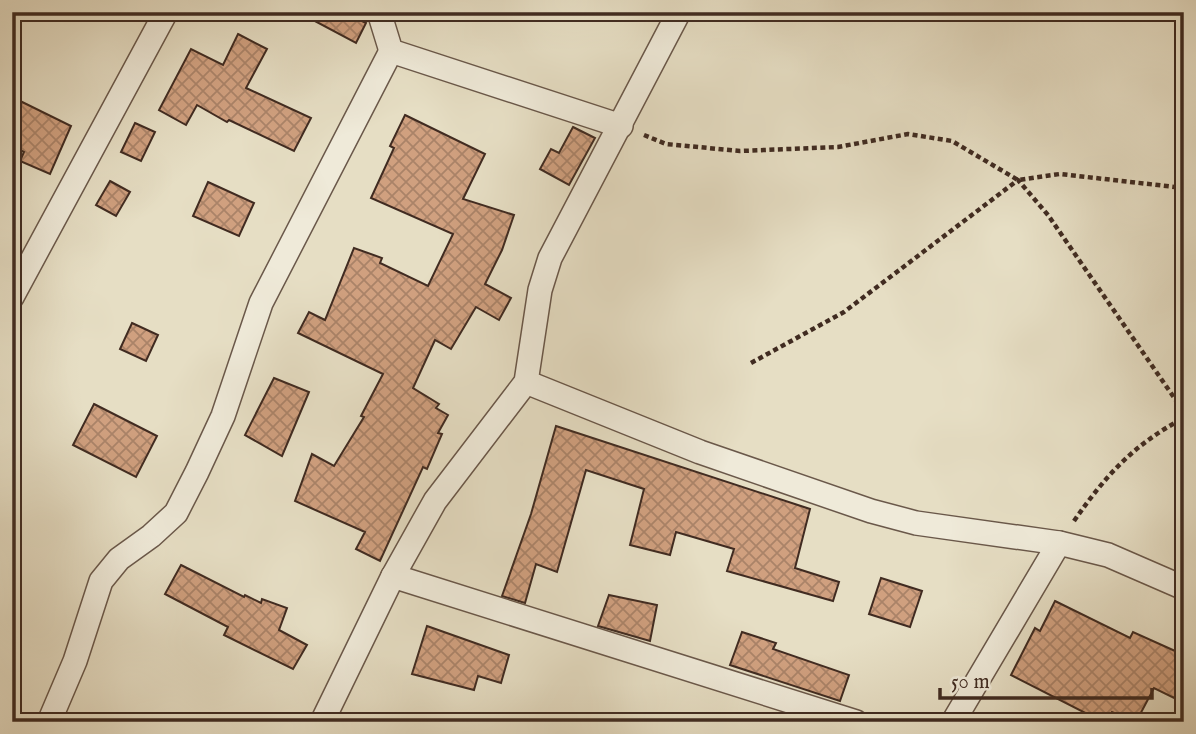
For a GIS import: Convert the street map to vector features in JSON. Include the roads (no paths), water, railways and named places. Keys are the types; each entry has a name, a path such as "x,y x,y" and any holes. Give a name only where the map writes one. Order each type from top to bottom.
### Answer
{"street":[{"path":"12,298 166,12"},
{"path":"49,722 75,661 101,581 119,558 151,536 176,513 197,472 223,416 261,303 391,51 379,12"},
{"path":"322,722 393,576 435,501 526,382 540,290 550,258 679,12"},
{"path":"391,51 621,126"},
{"path":"526,382 700,452 871,512 916,523 1059,543 1108,555 1184,588"},
{"path":"953,722 1059,543"},
{"path":"393,576 856,722"}]}
